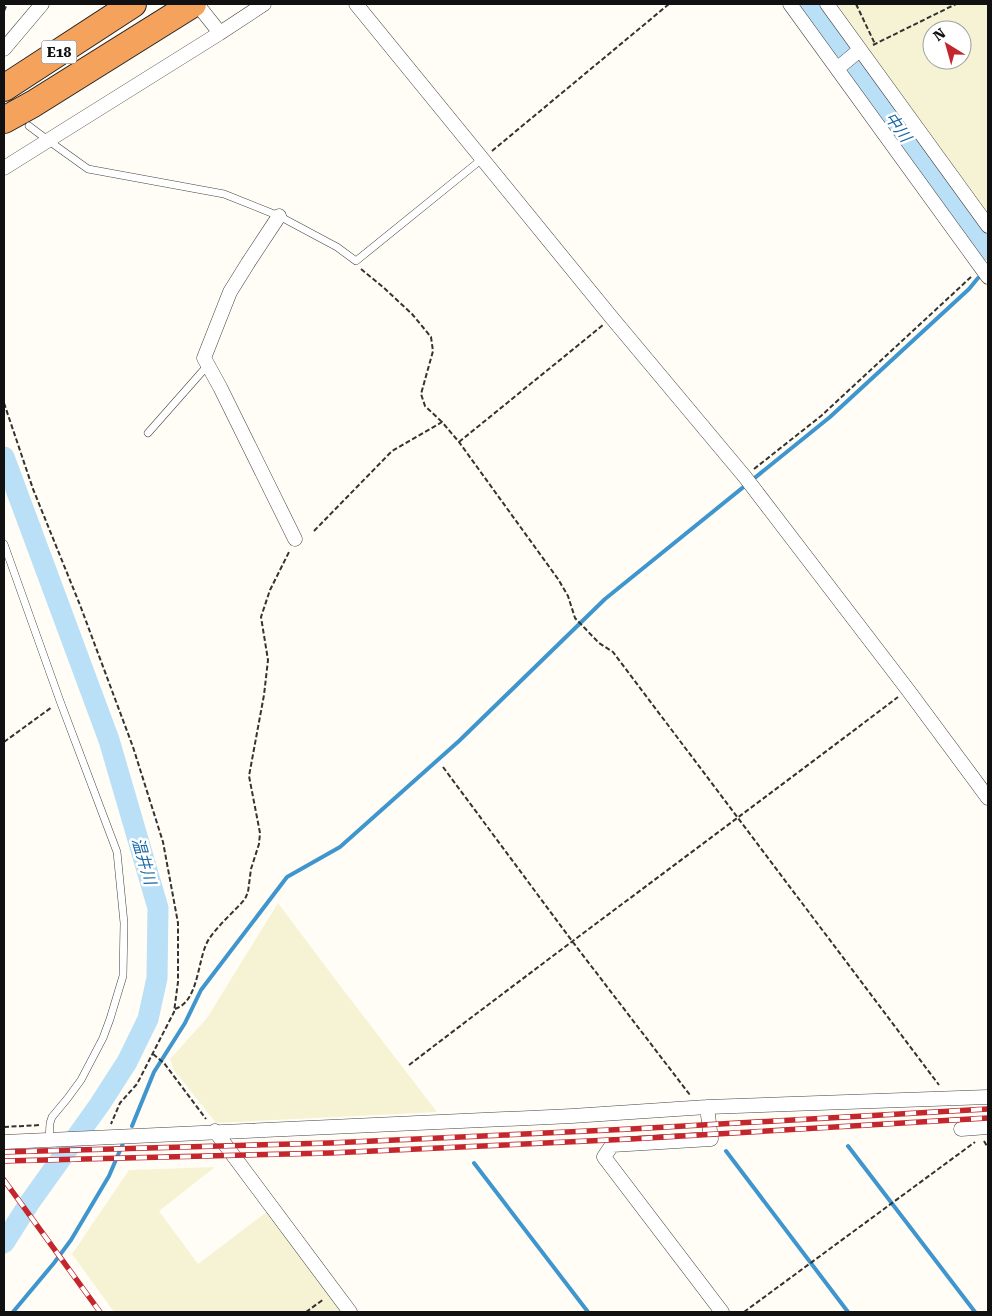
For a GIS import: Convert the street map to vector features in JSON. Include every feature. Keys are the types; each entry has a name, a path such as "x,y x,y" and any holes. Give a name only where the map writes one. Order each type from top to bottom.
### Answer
{"highway":[{"path":"4,112 184,6"},
{"path":"4,120 33,104 184,6"},
{"name":"E18","path":"4,88 125,8"}],"street":[{"path":"4,49 42,4"},
{"path":"4,168 264,4"},
{"path":"356,4 748,482 908,690 988,798"},
{"path":"790,4 839,67 985,272"},
{"path":"827,4 859,52 988,226"},
{"path":"184,6 220,33"},
{"path":"839,67 859,52"},
{"path":"279,216 230,292 204,358 295,539"},
{"path":"4,1142 572,1116 703,1107 988,1097"},
{"path":"703,1107 711,1139 612,1145 604,1157 722,1312"},
{"path":"961,1128 984,1132"},
{"path":"214,1131 350,1312"}],"lane":[{"path":"29,126 88,169 224,194 279,216 337,247 356,261 483,158"},
{"path":"148,433 208,364"},
{"path":"4,544 60,701 117,852 124,923 123,976 103,1038 81,1080 52,1118 50,1123 50,1140"}],"path":[{"path":"4,11 8,4"},
{"path":"483,158 669,4"},
{"path":"856,4 876,44"},
{"path":"859,52 956,4"},
{"path":"356,261 358,267 412,314 431,337 433,351 421,394 425,406 442,422 458,442 558,579 568,596 575,618 600,643 613,652 949,1099"},
{"path":"748,482 985,272"},
{"path":"458,442 612,318"},
{"path":"4,403 33,489 80,605 133,747 162,842 178,923 178,982 174,1009 137,1084 120,1103 106,1137"},
{"path":"314,531 392,451 442,422"},
{"path":"174,1009 181,1007 191,993 198,974 201,956 208,940 246,899 248,892 251,869 260,844 260,833 249,776 264,695 268,660 261,617 270,590 295,539"},
{"path":"409,1065 908,690"},
{"path":"4,742 60,701"},
{"path":"443,767 572,941 703,1107"},
{"path":"153,1054 164,1063 214,1131"},
{"path":"4,1127 50,1123"},
{"path":"744,1312 984,1132"},
{"path":"306,1312 334,1291"}],"shaded area":[{"path":"836,4 988,4 988,214"},
{"path":"278,903 437,1112 216,1123 174,1070 170,1059 207,1018"},
{"path":"215,1167 159,1211 198,1264 268,1211 343,1312 114,1312 72,1254 129,1170"}],"waterway":[{"name":"中川","path":"808,4 988,250"},
{"path":"132,1126 154,1072 185,1023 201,990 287,877 340,847 459,741 605,599 830,417 969,289 978,278"},
{"name":"温井川","path":"4,457 109,740 158,908 157,978 148,1019 127,1062 100,1104 30,1202 4,1243"},
{"path":"13,1312 71,1240 109,1176 124,1141"},
{"path":"848,1146 975,1312"},
{"path":"726,1151 848,1312"},
{"path":"474,1163 588,1312"}],"railway":[{"path":"4,1152 330,1143 631,1129 988,1109"},
{"path":"4,1161 330,1153 631,1139 988,1118"},
{"path":"4,1180 100,1312"}]}
